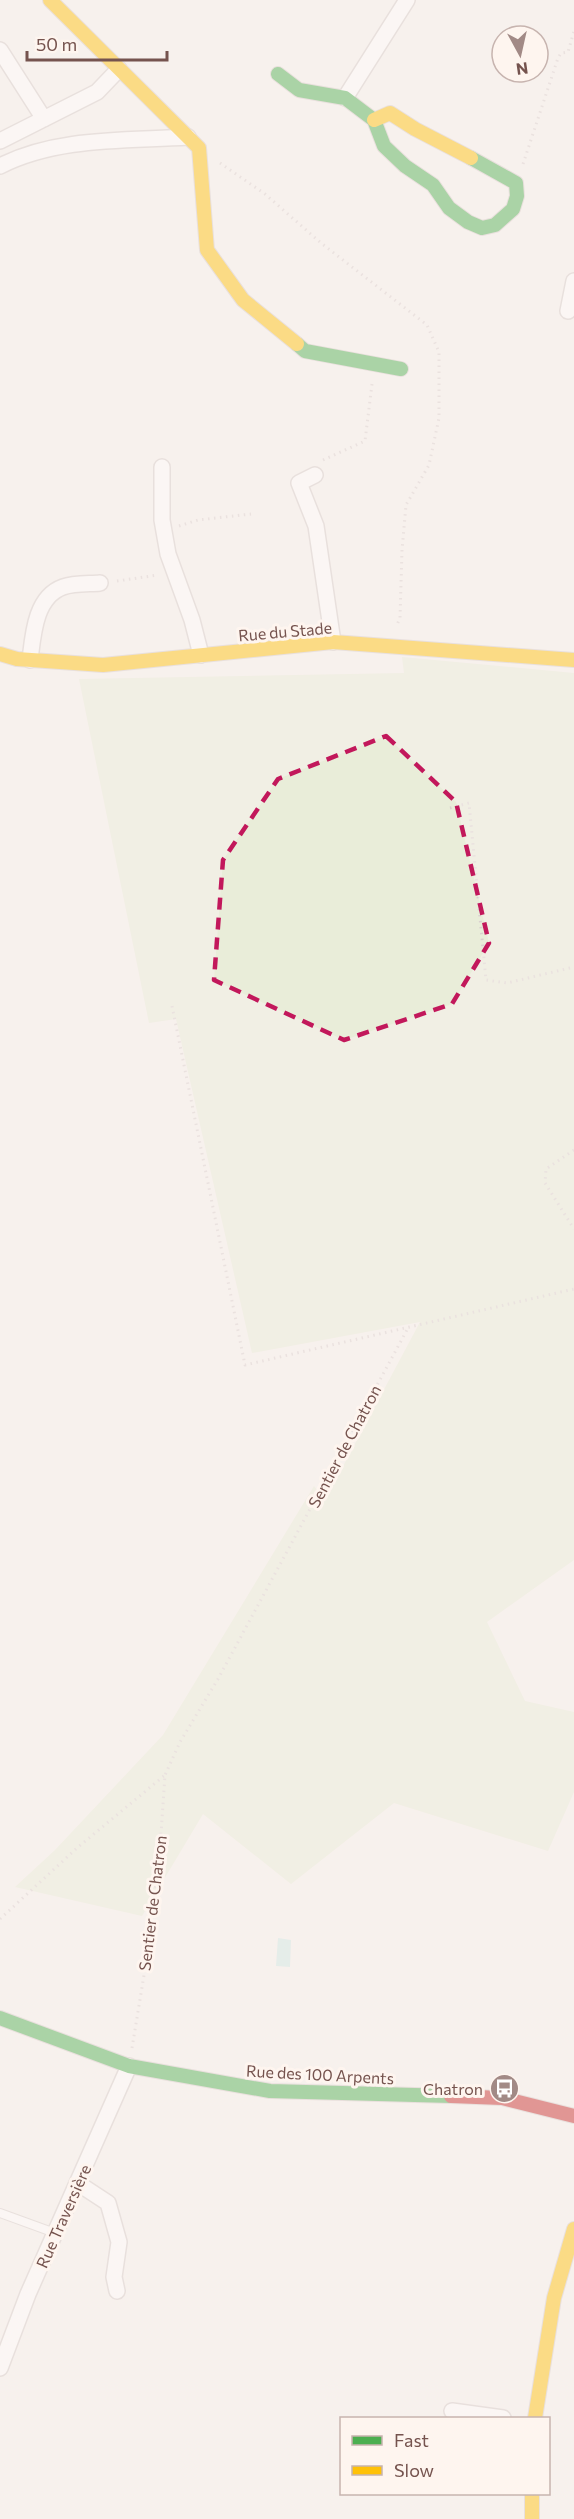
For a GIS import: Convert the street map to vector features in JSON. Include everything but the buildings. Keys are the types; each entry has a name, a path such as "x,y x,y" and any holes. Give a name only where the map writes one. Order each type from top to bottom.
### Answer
{"street":[{"path":"50,0 199,148 207,250 243,300 305,351 401,369"},
{"path":"345,98 407,0"},
{"path":"0,51 44,119"},
{"path":"0,141 97,92 119,69"},
{"path":"279,74 299,90 345,98 374,120 384,146 405,166 432,185 449,208 475,225 482,228 495,225 513,209 517,196 516,183 415,129 390,113 374,120"},
{"path":"0,166 22,155 67,146 188,136"},
{"path":"568,311 574,281"},
{"path":"162,467 164,531 168,554 192,620 201,655"},
{"path":"315,475 299,483 316,526 333,642"},
{"path":"30,660 40,609 52,592 65,586 100,583"},
{"name":"Rue du Stade","path":"0,654 30,660 102,665 333,642 574,660"},
{"name":"Rue des 100 Arpents","path":"0,2018 129,2066 270,2091 502,2098 574,2116"},
{"name":"Rue Traversière","path":"0,2368 28,2294 79,2184 129,2066"},
{"path":"79,2184 108,2203 119,2242 114,2277 117,2291"},
{"path":"535,2417 557,2287 574,2229"},
{"path":"452,2411 496,2417"},
{"path":"532,2495 532,2519"}],"lane":[{"path":"0,2213 56,2234"}],"path":[{"path":"516,183 558,58 561,53 568,52 574,31"},
{"path":"315,475 311,466 365,441 374,364"},
{"path":"164,531 198,520 251,514"},
{"path":"100,583 175,573"},
{"path":"450,808 469,803 486,980 507,983 574,967"},
{"path":"172,1006 245,1365 574,1289"},
{"path":"574,1150 546,1169 545,1184 574,1229"},
{"name":"Sentier de Chatron","path":"129,2066 148,1952 160,1849 165,1774 180,1742 224,1669 408,1328"},
{"path":"0,1919 77,1848 165,1774"}],"highlighted area":[{"path":"386,736 456,802 489,943 452,1004 344,1040 214,980 223,860 278,779"}],"green space":[{"path":"402,657 574,673 574,1560 487,1622 525,1701 574,1712 574,1792 548,1851 394,1803 291,1884 203,1814 142,1916 15,1887 55,1850 163,1735 314,1486 325,1500 420,1322 252,1353 176,1019 149,1023 79,679 404,673"}],"water":[{"path":"278,1938 291,1940 290,1967 276,1966"}],"traffic: fast":[{"path":"278,74 299,90 345,98 374,120 384,146 405,166 433,185 449,208 468,222 482,228 495,225 513,209 517,196 516,183 471,158"},
{"path":"297,344 305,351 401,369"},
{"path":"0,2018 129,2066 270,2091 451,2096"}],"traffic: slow":[{"path":"50,0 199,148 207,250 243,300 297,344"},
{"path":"374,120 390,113 415,129 471,158"},
{"path":"0,654 17,659 103,665 333,642 574,660"},
{"path":"535,2417 554,2298 574,2229"},
{"path":"532,2495 532,2519"}],"traffic: jam":[{"path":"451,2096 502,2098 574,2116"}],"place":[{"name":"Chatron","path":"504,2088"}]}
